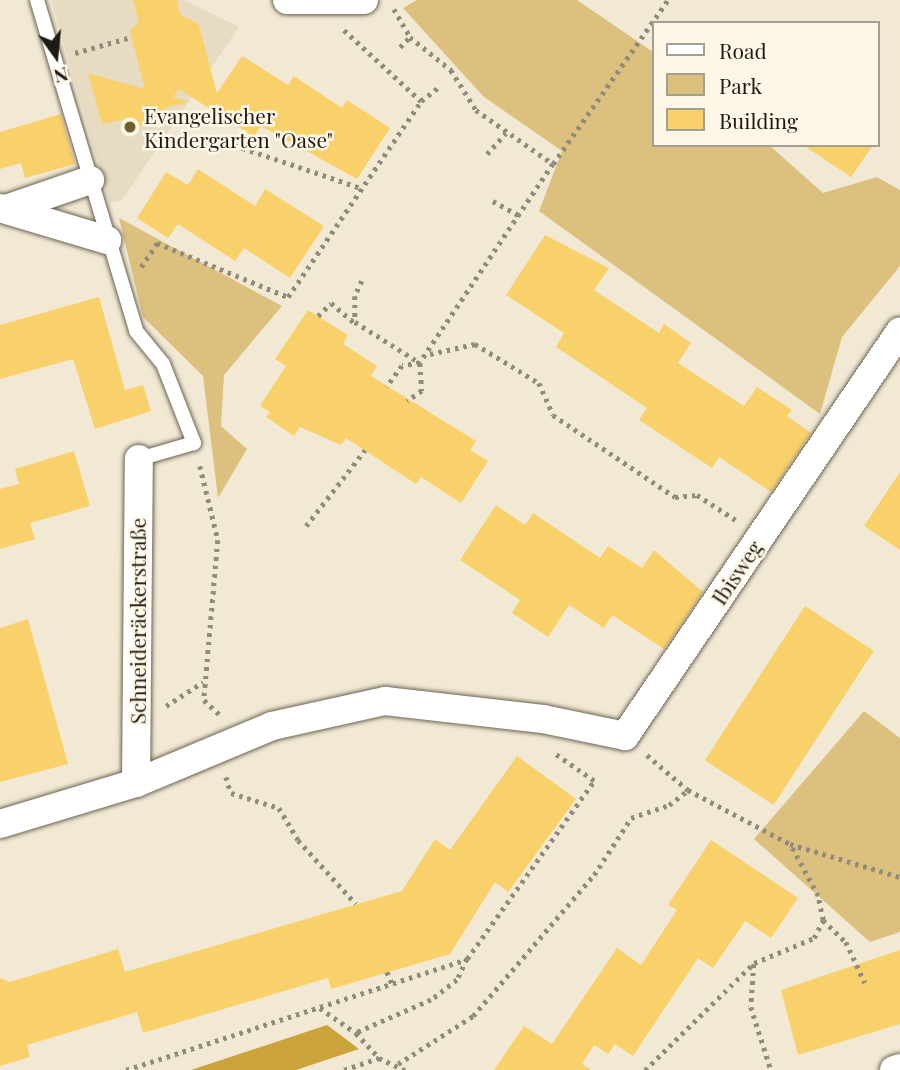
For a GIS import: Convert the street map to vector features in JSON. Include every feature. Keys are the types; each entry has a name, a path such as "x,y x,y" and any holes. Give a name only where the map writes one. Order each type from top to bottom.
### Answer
{"street":[{"path":"287,0 351,1"},
{"path":"3,209 90,180"},
{"path":"3,209 107,240"},
{"name":"Ibisweg","path":"625,736 900,332"},
{"name":"Schneideräckerstraße","path":"136,783 139,459"},
{"path":"0,824 136,783 220,751 272,726 385,701 539,719 625,736"},
{"path":"894,1070 900,1068"}],"lane":[{"path":"37,0 136,331 163,364 194,443 139,459"}],"path":[{"path":"388,0 410,37 451,71 477,110 553,164"},
{"path":"653,21 668,0"},
{"path":"351,1 342,28 421,101"},
{"path":"387,387 402,366 419,363 430,354 553,164 652,23"},
{"path":"54,58 131,37"},
{"path":"400,47 410,37"},
{"path":"123,293 157,243 288,298 421,101 439,87"},
{"path":"487,154 506,133"},
{"path":"209,137 362,188"},
{"path":"493,201 520,216"},
{"path":"355,322 355,296 362,281"},
{"path":"318,316 331,303 397,352 419,363"},
{"path":"430,354 475,344 540,383 553,415 675,497 697,495 760,536"},
{"path":"397,352 402,366"},
{"path":"407,401 422,391 419,363"},
{"path":"194,443 218,540 203,682 204,699 221,717 220,751 231,793 279,808 298,840 356,904"},
{"path":"306,526 365,450"},
{"path":"356,1032 431,1000 457,980 467,959 594,781 542,744 539,719"},
{"path":"625,736 688,790 790,844 900,877"},
{"path":"398,1064 472,1016 522,951 594,874 631,818 669,805 688,790"},
{"path":"790,844 823,920 846,942 865,983"},
{"path":"645,1070 754,964 814,938 823,920"},
{"path":"126,1070 467,959"},
{"path":"754,964 751,1007 771,1070"},
{"path":"387,972 392,984"},
{"path":"320,1007 356,1032 379,1058 398,1064 405,1070"},
{"path":"344,1070 379,1058"}],"shaded area":[{"name":"Evangelischer Kindergarten \"Oase\"","path":"51,0 184,0 239,27 122,200 110,203"},
{"path":"327,1025 359,1049 296,1070 191,1070"}],"green space":[{"path":"417,0 577,0 652,51 652,147 771,147 823,193 877,177 900,190 900,266 842,337 820,414 539,211 562,151 484,97 403,8"},
{"path":"119,218 282,306 224,375 221,426 247,449 218,498 203,376 143,317"},
{"path":"864,711 900,738 900,932 870,942 754,839"}],"building":[{"path":"133,0 177,0 180,14 199,25 217,93 242,56 288,85 294,76 342,108 347,100 390,128 357,179 261,126 254,137 179,89 173,97 189,102 166,108 155,124 151,112 139,129 126,119 102,124 88,73 145,89 130,31 139,22"},
{"path":"61,114 75,164 25,178 21,163 0,169 0,132"},
{"path":"806,147 872,147 851,177"},
{"path":"198,169 255,206 265,189 324,226 290,278 244,248 235,261 178,224 168,238 137,218 166,172 188,185"},
{"path":"545,235 609,268 594,290 659,333 664,324 691,343 678,363 744,406 757,387 792,410 787,416 811,433 771,492 719,457 712,468 639,420 647,408 556,347 564,333 506,295"},
{"path":"99,297 125,390 143,385 151,411 95,429 73,359 0,379 0,325"},
{"path":"308,310 348,335 343,344 377,366 371,376 476,441 470,450 488,461 461,503 421,477 416,484 346,438 341,445 300,427 294,436 266,417 270,412 260,406 286,366 275,359"},
{"path":"74,451 90,506 30,523 35,539 0,549 0,489 19,484 15,469"},
{"path":"900,472 900,550 864,526"},
{"path":"496,505 525,525 533,513 600,558 608,546 642,568 654,550 703,592 664,649 612,615 604,628 569,605 548,637 512,613 520,600 460,560"},
{"path":"805,606 874,651 774,805 705,760"},
{"path":"28,619 68,764 0,782 0,628"},
{"path":"517,756 576,799 508,892 495,882 450,954 331,989 328,978 143,1033 137,1012 27,1045 30,1057 0,1066 0,978 10,982 118,949 125,972 402,891 435,839 450,850"},
{"path":"711,840 798,898 771,938 745,921 713,968 698,958 633,1056 615,1044 608,1054 594,1045 582,1064 591,1070 494,1070 524,1026 552,1044 617,948 641,965 677,910 668,905"},
{"path":"900,950 900,1024 798,1055 781,990"}],"place":[{"name":"Evangelischer Kindergarten \"Oase\"","path":"130,127"}]}
